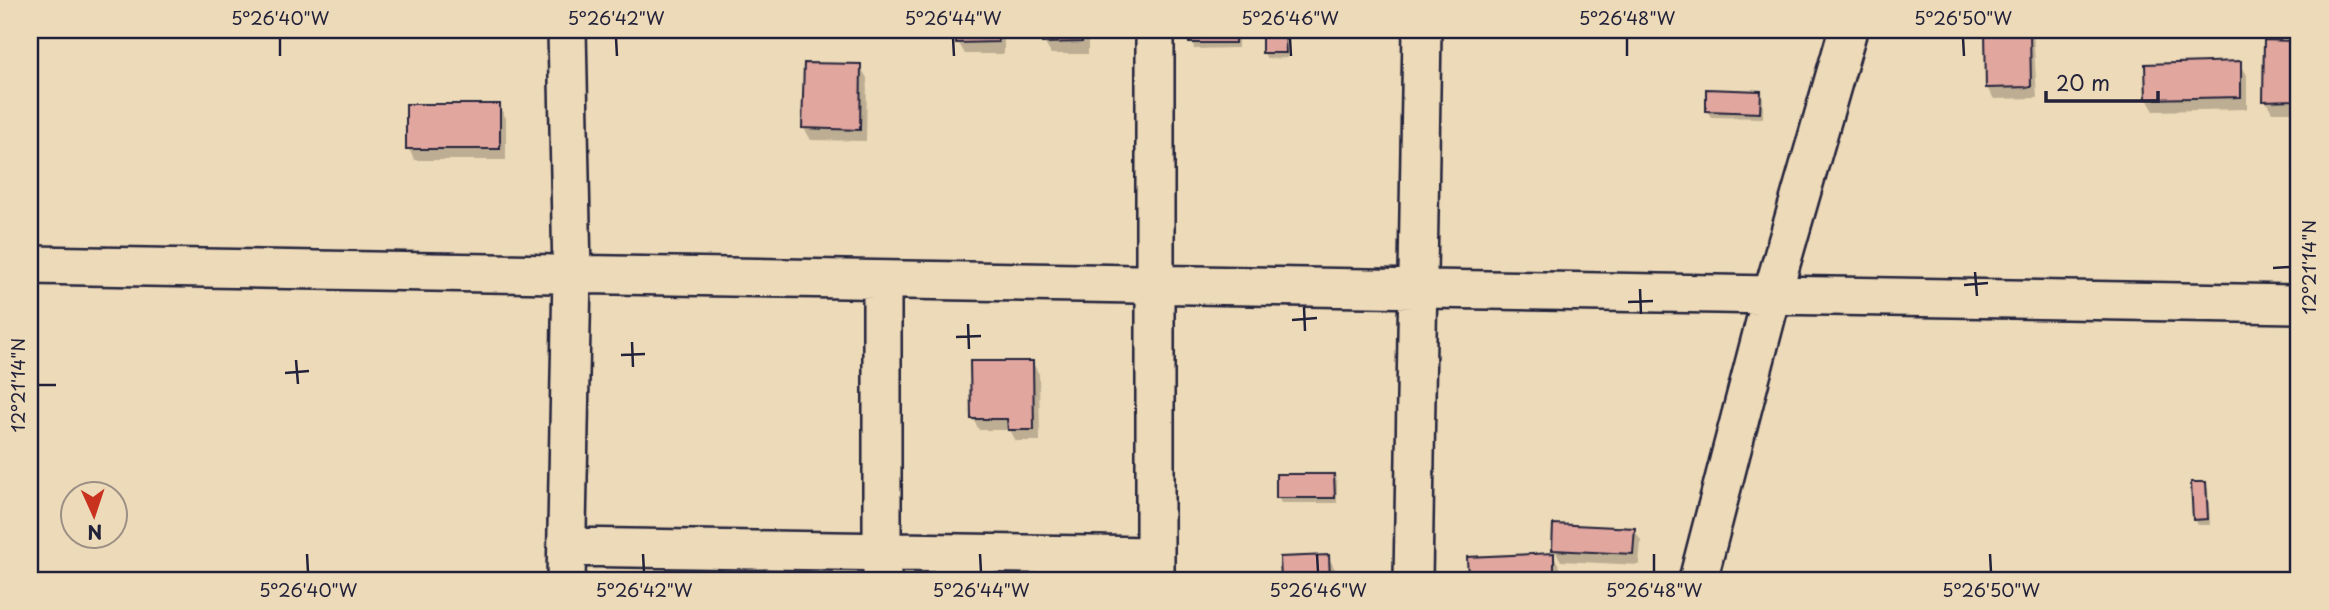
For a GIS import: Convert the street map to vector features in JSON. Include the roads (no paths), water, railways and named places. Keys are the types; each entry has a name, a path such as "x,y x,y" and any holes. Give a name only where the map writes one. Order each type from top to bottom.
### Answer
{"street":[{"path":"567,30 572,274 566,564 1155,568 1155,30"},
{"path":"1413,580 1422,30"},
{"path":"1698,580 1772,295 1848,30"},
{"path":"30,265 2299,303"},
{"path":"882,280 882,566"}]}
